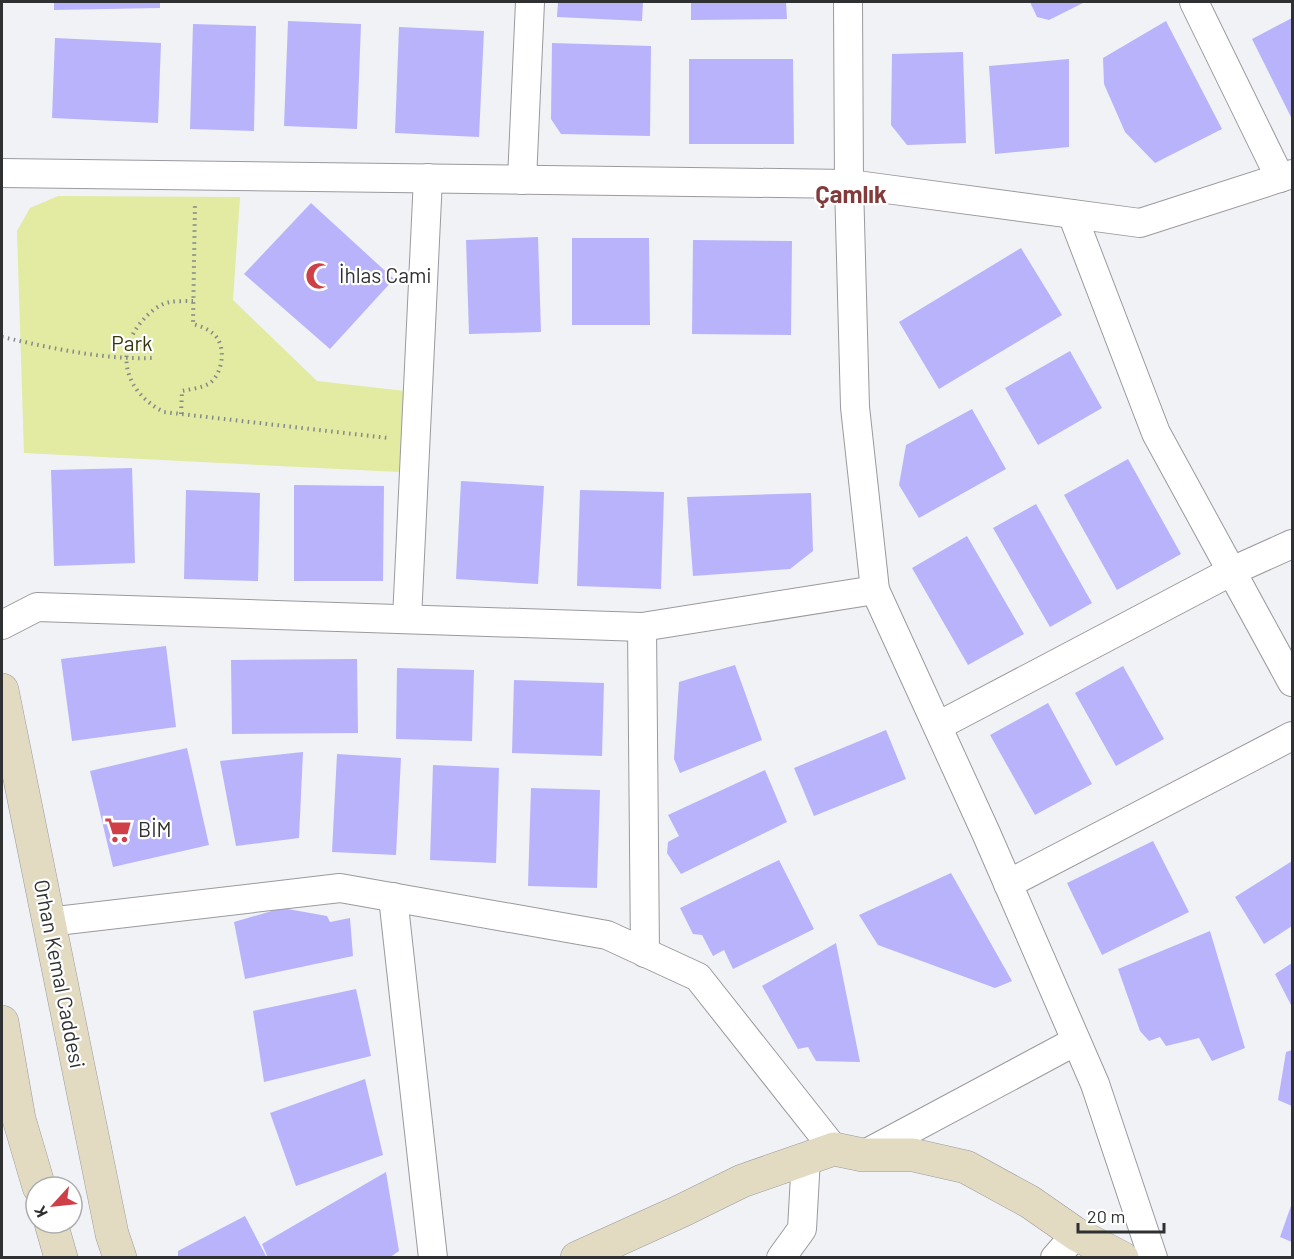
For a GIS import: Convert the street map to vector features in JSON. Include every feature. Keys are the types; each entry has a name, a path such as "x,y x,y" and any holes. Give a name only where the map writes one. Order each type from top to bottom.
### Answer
{"main road":[{"name":"Orhan Kemal Caddesi","path":"2,690 111,1234 120,1257"},
{"path":"2,1022 4,1057 35,1175"},
{"path":"577,1257 681,1211 742,1180 835,1154 913,1155 966,1167 1030,1202 1066,1245 1122,1257"},
{"path":"55,1235 61,1257"}],"street":[{"path":"522,180 530,2"},
{"path":"848,2 849,184 855,407 875,590 938,726 1095,1084 1153,1257"},
{"path":"2,173 849,184 1140,223 1286,176 1194,2"},
{"path":"407,619 428,178"},
{"path":"1072,214 1156,433 1293,682"},
{"path":"938,726 1232,571 1293,544"},
{"path":"2,625 37,607 642,627 875,590"},
{"path":"642,627 645,953"},
{"path":"1008,884 1293,736"},
{"path":"48,922 340,888 607,935 698,977 835,1154"},
{"path":"393,897 433,1257"},
{"path":"781,1257 802,1230 835,1154 1076,1041"}],"path":[{"path":"181,414 182,391 198,388 211,382 220,368 222,357 219,343 213,332 193,324 195,175"},
{"path":"193,301 168,302 151,311 129,340 126,359 129,377 138,394 151,406 164,412 415,441"},
{"path":"2,337 62,350 126,359 154,358"}],"green space":[{"name":"Park","path":"58,196 240,197 233,300 317,381 405,391 399,472 24,453 17,231 30,208"}],"building":[{"path":"54,2 160,2 160,8 54,10"},
{"path":"558,2 643,2 642,21 557,17"},
{"path":"691,2 786,2 787,19 691,20"},
{"path":"1030,2 1085,2 1049,20 1037,17"},
{"path":"1292,18 1292,119 1252,39"},
{"path":"288,21 361,24 357,129 284,126"},
{"path":"1166,21 1222,129 1155,163 1125,132 1104,84 1103,58"},
{"path":"193,24 256,26 254,131 190,129"},
{"path":"399,27 484,31 479,137 395,133"},
{"path":"55,38 161,43 158,123 52,118"},
{"path":"552,43 651,46 650,136 561,134 551,119"},
{"path":"963,52 966,143 907,145 891,125 892,54"},
{"path":"689,59 793,59 794,144 689,144"},
{"path":"1069,59 1069,147 995,154 989,66"},
{"name":"İhlas Cami","path":"311,203 394,279 330,349 244,274"},
{"path":"538,237 541,332 469,334 466,240"},
{"path":"572,238 649,238 650,325 572,325"},
{"path":"693,240 792,241 791,335 692,334"},
{"path":"1021,248 1062,315 939,389 899,322"},
{"path":"1070,351 1102,408 1038,445 1005,388"},
{"path":"972,409 1006,469 919,518 899,485 906,445"},
{"path":"1128,459 1181,554 1117,590 1064,495"},
{"path":"132,468 135,563 54,566 51,470"},
{"path":"461,481 544,486 538,584 456,579"},
{"path":"294,485 384,486 383,581 294,581"},
{"path":"186,490 260,493 258,581 184,579"},
{"path":"580,490 664,492 661,589 577,586"},
{"path":"811,493 813,551 790,569 693,576 687,497"},
{"path":"1036,504 1092,603 1050,627 993,528"},
{"path":"967,536 1024,634 968,665 912,568"},
{"path":"166,646 176,727 72,741 61,659"},
{"path":"357,659 358,733 232,734 231,660"},
{"path":"735,665 762,740 680,773 674,759 679,682"},
{"path":"1123,666 1164,739 1116,766 1075,693"},
{"path":"397,668 474,670 472,741 396,739"},
{"path":"514,680 604,683 602,756 512,753"},
{"path":"1048,703 1092,784 1035,815 990,735"},
{"path":"886,730 906,779 814,816 794,768"},
{"path":"187,748 209,845 113,867 90,771"},
{"path":"303,752 299,838 236,846 220,761"},
{"path":"337,754 401,758 396,855 332,852"},
{"path":"433,765 499,768 496,863 430,860"},
{"path":"765,770 787,822 681,874 667,853 668,842 679,836 668,815"},
{"path":"531,788 600,790 597,888 528,886"},
{"path":"1153,841 1189,912 1102,955 1067,883"},
{"path":"779,860 814,929 733,969 724,950 713,956 702,935 693,934 680,908"},
{"path":"1292,861 1292,926 1264,944 1235,897"},
{"path":"951,873 1012,981 995,988 878,945 859,915"},
{"path":"282,908 327,916 330,922 350,918 353,956 245,979 234,922"},
{"path":"1210,931 1245,1048 1212,1061 1199,1038 1166,1046 1160,1037 1149,1041 1140,1031 1118,969"},
{"path":"836,943 860,1062 816,1061 808,1047 798,1049 762,986"},
{"path":"1292,963 1292,1007 1275,974"},
{"path":"356,989 371,1056 264,1082 253,1011"},
{"path":"1292,1050 1292,1106 1278,1100 1286,1052"},
{"path":"365,1079 383,1155 296,1186 270,1113"},
{"path":"386,1172 399,1251 389,1258 268,1258 262,1244"},
{"path":"1292,1203 1292,1242 1280,1237"},
{"path":"245,1216 267,1258 178,1258 178,1251"}],"place":[{"name":"İhlas Cami","path":"319,276"},
{"name":"BİM","path":"118,830"}],"district":[{"name":"Çamlık","path":"851,195"}]}
